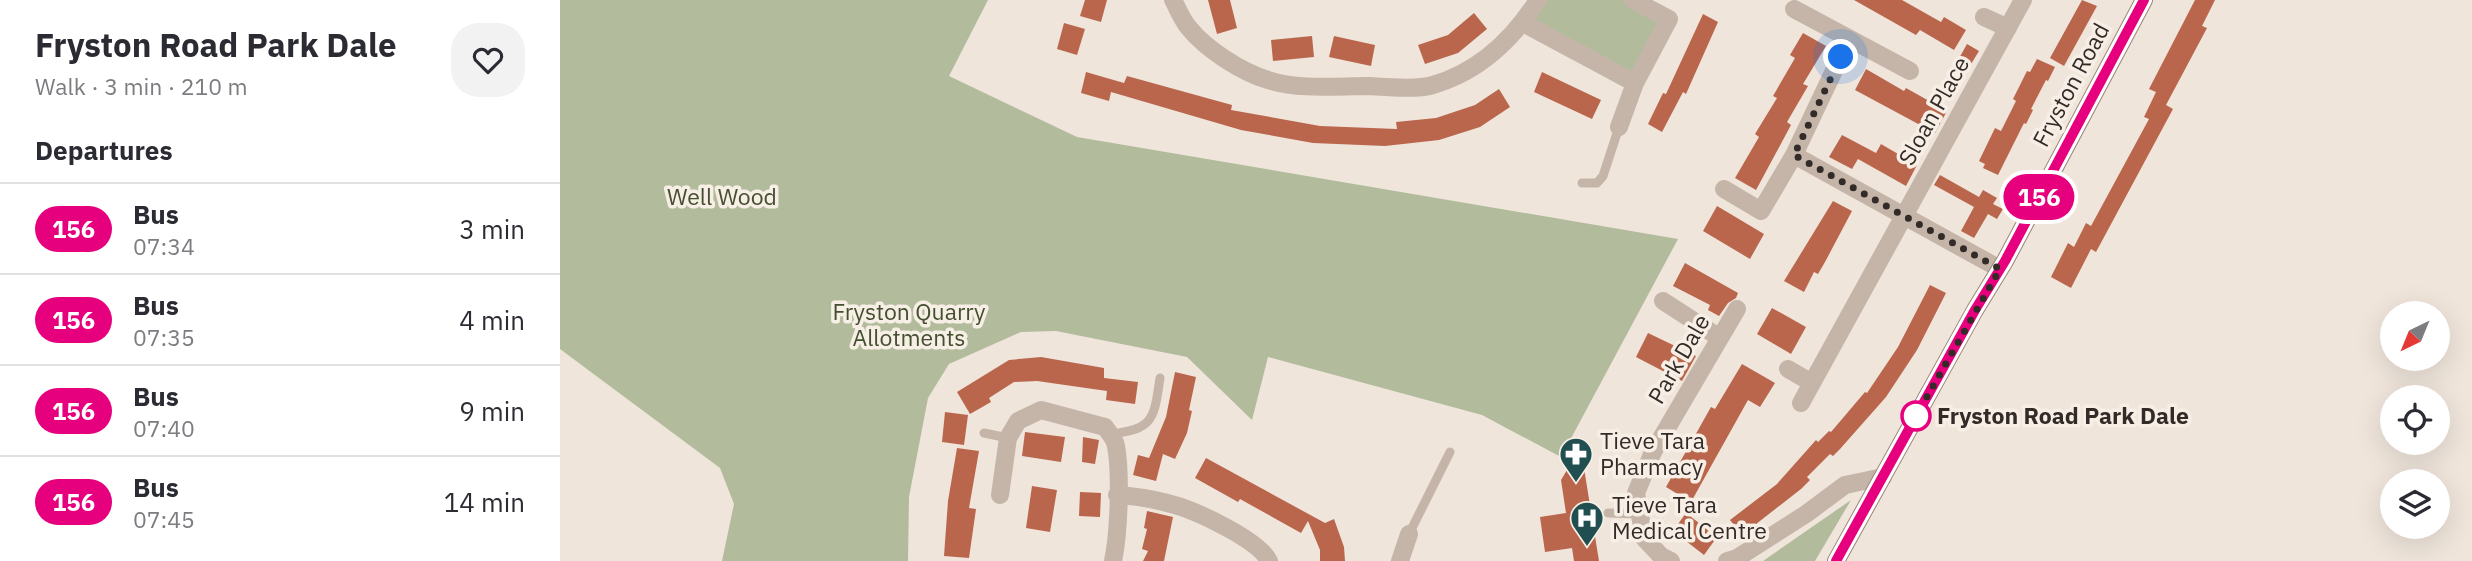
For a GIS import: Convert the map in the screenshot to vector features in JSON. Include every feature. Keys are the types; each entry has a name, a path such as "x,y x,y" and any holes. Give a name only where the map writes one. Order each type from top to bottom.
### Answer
{"street":[{"path":"1172,0 1189,28 1227,61 1268,80 1312,86 1431,86 1472,67 1502,46 1523,23 1538,0"},
{"path":"1619,127 1636,83 1669,19 1633,0"},
{"name":"Sloan Place","path":"1801,403 2023,0"},
{"name":"Fryston Road","path":"1836,561 2000,269 2144,0"},
{"name":"Sloan Place","path":"1794,9 1910,71"},
{"path":"1984,17 2008,28"},
{"path":"1523,23 1636,83"},
{"path":"1724,189 1761,211 1794,155 1849,38"},
{"path":"1794,155 2000,269"},
{"path":"1662,301 1720,338"},
{"name":"Park Dale","path":"1671,561 1661,556 1649,555 1636,493 1653,452 1737,309"},
{"path":"1788,369 1812,383"},
{"path":"1000,495 1008,438 1018,421 1041,410 1105,427 1116,443 1117,543 1113,561"},
{"path":"1733,560 1806,514 1845,485 1884,477"},
{"path":"1117,495 1138,496 1175,505 1248,539 1266,554 1269,561"},
{"path":"1400,561 1409,534"}],"lane":[{"path":"1583,183 1597,183 1603,176 1619,127"},
{"path":"1110,434 1142,428 1148,422 1156,405 1160,378"},
{"path":"984,433 1008,438"},
{"path":"1409,534 1450,452"},
{"path":"1608,513 1639,514"}],"green space":[{"path":"560,0 988,0 949,76 1077,137 1678,239 1561,457 1482,415 1268,357 1252,420 1187,357 1056,331 1021,332 949,364 928,398 909,497 908,561 722,561 734,504 720,468 560,349"},
{"path":"1538,0 1633,0 1669,19 1635,83 1523,23"},
{"path":"1851,500 1815,561 1763,561"}],"building":[{"path":"1085,0 1107,0 1101,22 1080,16"},
{"path":"1208,0 1230,0 1237,28 1217,34"},
{"path":"1854,0 1902,0 1941,22 1944,17 1966,30 1954,50 1920,30 1916,35"},
{"path":"2082,0 2097,6 2064,66 2050,58"},
{"path":"2195,0 2215,0 2202,26 2207,28 2166,105 2173,109 2096,252 2091,249 2071,288 2051,277 2068,243 2074,247 2086,223 2091,226 2149,119 2144,117 2156,92 2149,89"},
{"path":"1474,13 1487,29 1458,53 1425,64 1418,45 1448,35"},
{"path":"1703,14 1718,22 1686,94 1683,92 1662,132 1648,124 1663,93 1666,94"},
{"path":"1064,23 1085,29 1077,55 1057,49"},
{"path":"1803,33 1826,46 1803,84 1808,86 1787,122 1791,125 1756,190 1735,178 1759,137 1755,134 1777,98 1773,96 1795,58 1790,55"},
{"path":"1312,36 1314,57 1273,61 1271,40"},
{"path":"1334,36 1375,45 1371,66 1329,57"},
{"path":"1967,44 1979,51 1968,69 1957,62"},
{"path":"2037,59 2055,67 1998,175 1983,168 1985,164 1979,161 1995,128 2001,131 2027,71 2030,72"},
{"path":"1866,69 1947,111 1935,133 1855,90"},
{"path":"1086,72 1124,83 1127,76 1232,105 1231,110 1320,126 1397,129 1396,122 1436,118 1475,105 1499,89 1510,107 1480,127 1439,140 1385,146 1313,143 1241,130 1111,92 1109,101 1081,93"},
{"path":"1542,72 1601,100 1592,119 1534,92"},
{"path":"1842,135 1876,153 1881,144 1917,165 1906,186 1858,159 1852,169 1829,157"},
{"path":"1940,175 1979,197 1983,190 1997,198 1993,204 2003,209 1997,219 1988,214 1974,238 1961,231 1974,207 1934,185"},
{"path":"1833,201 1852,211 1818,274 1814,272 1804,292 1784,281"},
{"path":"1717,206 1764,234 1750,259 1703,231"},
{"path":"1685,263 1738,293 1719,316 1708,310 1710,305 1673,286"},
{"path":"1930,285 1946,293 1917,350 1886,397 1840,449 1833,456 1830,454 1807,477 1810,480 1801,489 1742,535 1730,520 1777,484 1816,440 1818,442 1831,432 1865,392 1867,393 1898,347"},
{"path":"1772,308 1806,327 1791,354 1757,334"},
{"path":"1648,333 1696,356 1682,381 1636,357"},
{"path":"1041,357 1104,368 1104,378 1138,382 1135,404 1106,400 1107,391 1037,381 1014,382 989,398 991,402 970,414 957,392 1009,360"},
{"path":"1742,364 1775,383 1760,407 1748,400 1691,502 1666,487 1711,407 1715,409"},
{"path":"1175,372 1196,377 1187,433 1175,459 1163,454 1156,481 1133,475 1138,455 1149,458 1166,417"},
{"path":"945,412 968,415 964,445 942,442"},
{"path":"1025,432 1065,437 1061,462 1022,456"},
{"path":"1083,437 1099,440 1095,464 1082,462"},
{"path":"957,448 979,451 969,508 976,509 969,558 944,556 948,501"},
{"path":"1206,458 1325,523 1334,519 1344,547 1345,561 1320,561 1320,550 1308,521 1301,533 1195,478"},
{"path":"1584,468 1599,561 1574,561 1572,548 1545,552 1540,517 1566,513 1561,480 1567,470"},
{"path":"1032,486 1057,490 1050,532 1026,528"},
{"path":"1080,492 1101,493 1100,517 1079,516"},
{"path":"1147,511 1173,517 1164,561 1143,561 1148,551 1142,549 1147,529 1144,528"},
{"path":"1686,513 1717,537 1704,555 1673,531"}],"bus line":[{"name":"156","path":"1836,561 2005,261 2144,0"}],"place":[{"name":"Fryston Road Park Dale","path":"1916,416"},
{"name":"Tieve Tara Pharmacy","path":"1576,484"},
{"name":"Tieve Tara Medical Centre","path":"1587,548"}],"route":[{"path":"1841,57 1794,155 2000,269 1916,416"}],"park label":[{"name":"Well Wood","path":"722,197"},
{"name":"Fryston Quarry Allotments","path":"909,325"}]}
